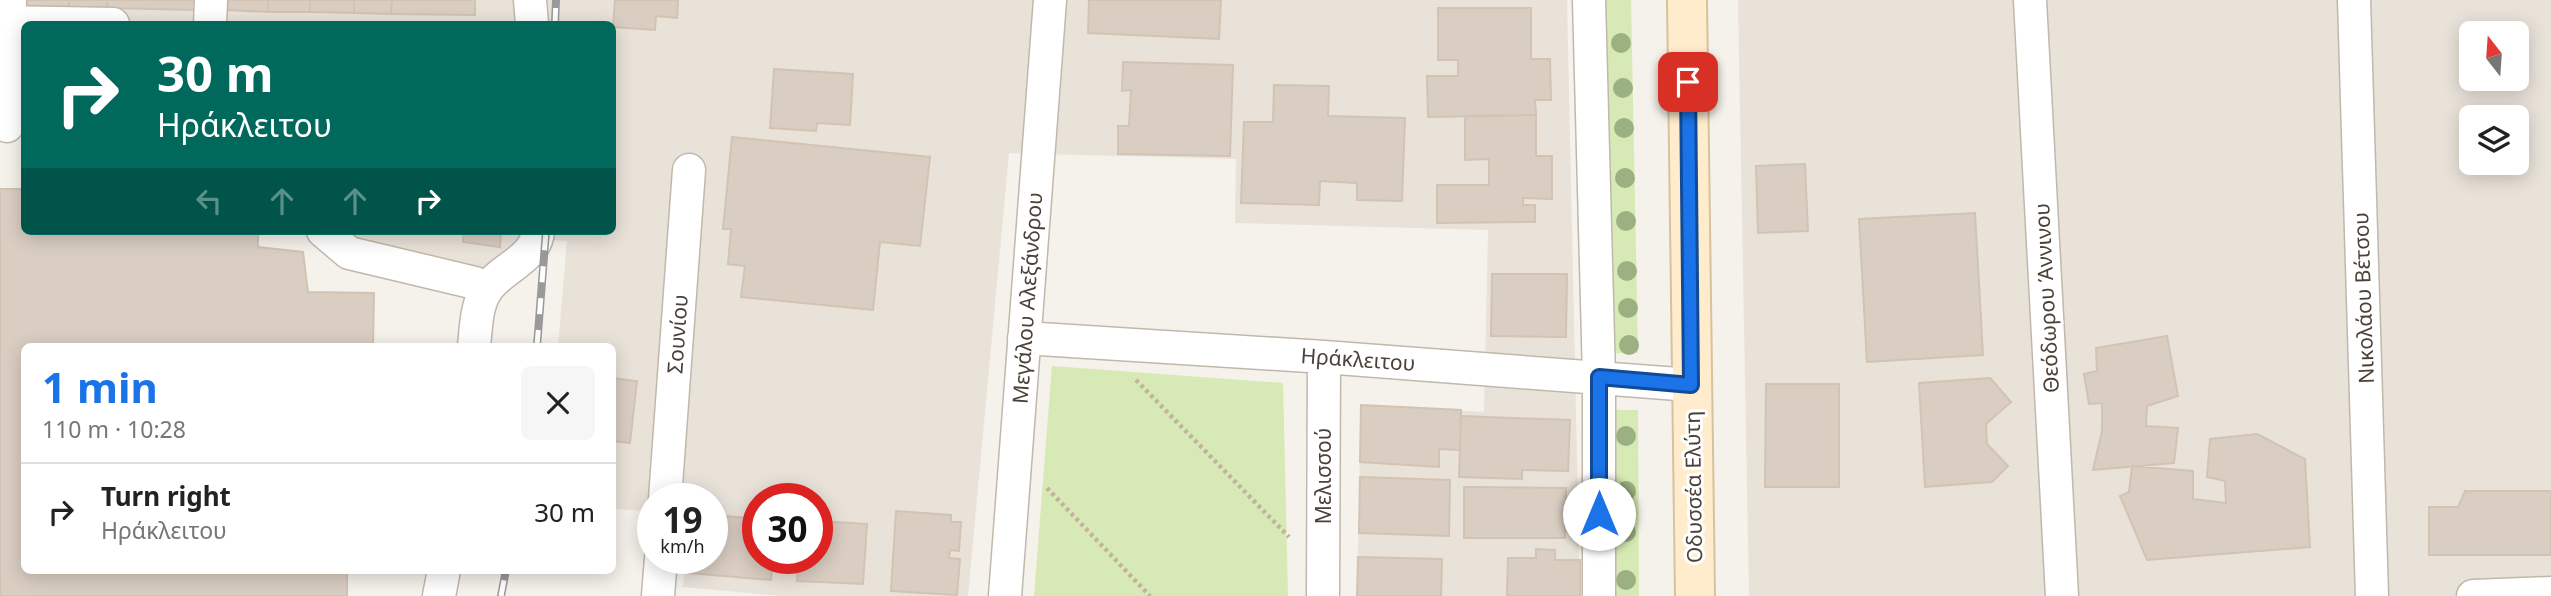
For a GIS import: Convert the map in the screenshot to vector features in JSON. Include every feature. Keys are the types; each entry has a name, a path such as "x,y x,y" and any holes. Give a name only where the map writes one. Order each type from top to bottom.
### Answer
{"main road":[{"name":"Οδυσσέα Ελύτη","path":"1687,0 1695,596"}],"street":[{"path":"210,21 211,0"},
{"path":"530,0 532,21"},
{"name":"Μεγάλου Αλεξάνδρου","path":"1005,596 1050,0"},
{"path":"1588,0 1599,377 1599,596"},
{"name":"Θεόδωρου Άννινου","path":"2030,0 2062,596"},
{"name":"Νικολάου Βέτσου","path":"2354,0 2372,596"},
{"path":"10,126 6,15 77,21"},
{"name":"Σουνίου","path":"666,483 690,170"},
{"path":"328,235 349,253 475,283 485,291"},
{"path":"474,343 477,318 485,291 497,277 528,252 537,235"},
{"name":"Ηράκλειτου","path":"1024,338 1324,357 1691,385"},
{"name":"Μελισσού","path":"1323,584 1324,357"},
{"path":"439,596 443,574"},
{"path":"658,596 660,574"},
{"path":"2473,596 2551,593"}],"path":[{"path":"1099,342 1323,584"},
{"path":"1016,456 1150,596"}],"shaded area":[{"path":"0,0 1567,0 1580,596 1357,596 1361,405 1484,412 1488,230 1235,223 1236,159 1009,153 968,596 781,596 683,587 684,574 728,574 728,483 637,483 637,510 616,509 616,343 558,343 567,241 531,239 520,252 472,272 371,250 352,235 616,235 616,21 21,21 21,95 0,94"},
{"path":"1738,0 2551,0 2551,596 1749,596"}],"green space":[{"path":"1605,0 1631,0 1638,353 1614,353"},
{"path":"1052,366 1283,383 1288,596 1034,596"},
{"path":"1615,410 1638,410 1639,596 1616,596"}],"building":[{"path":"21,0 69,0 69,7 21,6"},
{"path":"69,0 107,0 107,8 69,7"},
{"path":"107,0 198,0 197,10 107,8"},
{"path":"228,0 268,0 268,12 228,10"},
{"path":"268,0 310,0 310,12 268,12"},
{"path":"310,0 354,0 354,13 310,12"},
{"path":"354,0 392,0 391,14 354,13"},
{"path":"392,0 475,0 475,15 391,14"},
{"path":"615,0 678,0 677,18 656,16 655,30 616,27 616,21 613,21"},
{"path":"1089,0 1221,0 1219,39 1088,33"},
{"path":"1438,8 1531,8 1531,59 1550,59 1551,100 1535,100 1536,115 1428,117 1427,76 1458,76 1458,60 1438,60"},
{"path":"1123,62 1233,65 1230,156 1118,154 1118,126 1129,126 1131,90 1122,91"},
{"path":"774,69 853,74 850,125 817,123 816,131 770,128"},
{"path":"1274,85 1329,86 1328,116 1405,118 1402,201 1357,200 1357,183 1320,181 1319,205 1241,203 1244,122 1273,122"},
{"path":"1536,115 1536,156 1552,156 1552,199 1523,198 1523,205 1535,205 1535,222 1437,223 1437,185 1489,185 1489,159 1465,160 1465,116"},
{"path":"732,137 930,157 920,246 880,242 873,310 741,297 745,266 728,264 731,229 723,229"},
{"path":"1805,164 1808,231 1758,233 1756,166"},
{"path":"0,189 21,189 21,235 258,235 258,247 303,252 308,292 374,293 373,343 21,343 21,574 347,574 347,596 0,596"},
{"path":"1975,213 1983,355 1867,362 1859,219"},
{"path":"464,235 501,235 500,247 463,242"},
{"path":"1492,274 1567,274 1566,337 1491,336"},
{"path":"2167,336 2178,396 2147,406 2146,426 2178,428 2174,463 2093,470 2102,431 2102,403 2089,404 2084,374 2097,371 2096,348"},
{"path":"616,378 637,381 630,443 616,441"},
{"path":"1990,378 2011,402 1986,424 1987,444 2008,466 1992,482 1925,487 1919,383"},
{"path":"1766,384 1839,384 1839,487 1765,487"},
{"path":"1361,405 1461,410 1460,450 1439,449 1439,467 1360,462"},
{"path":"1461,416 1570,420 1568,471 1522,470 1522,479 1459,477"},
{"path":"2257,434 2305,459 2310,547 2147,560 2120,496 2129,492 2132,466 2193,471 2193,499 2226,503 2225,481 2207,477 2210,439"},
{"path":"1360,477 1450,480 1449,536 1359,533"},
{"path":"1464,487 1566,488 1565,538 1464,538"},
{"path":"2465,491 2551,491 2551,555 2429,555 2429,507 2458,507"},
{"path":"896,511 951,515 951,522 961,522 959,551 950,550 949,558 960,559 957,595 891,591"},
{"path":"728,516 742,518 742,574 772,574 771,580 702,574 728,574"},
{"path":"833,522 867,524 863,584 797,581 798,574 833,574"},
{"path":"1536,549 1555,550 1555,560 1580,560 1580,596 1507,596 1508,558 1536,558"},
{"path":"1358,557 1442,559 1441,596 1357,596"}],"railway":[{"path":"555,21 556,0"},
{"path":"537,343 546,235"},
{"path":"501,596 505,574"}],"route":[{"path":"1599,514 1599,377 1691,385 1688,82"}]}
